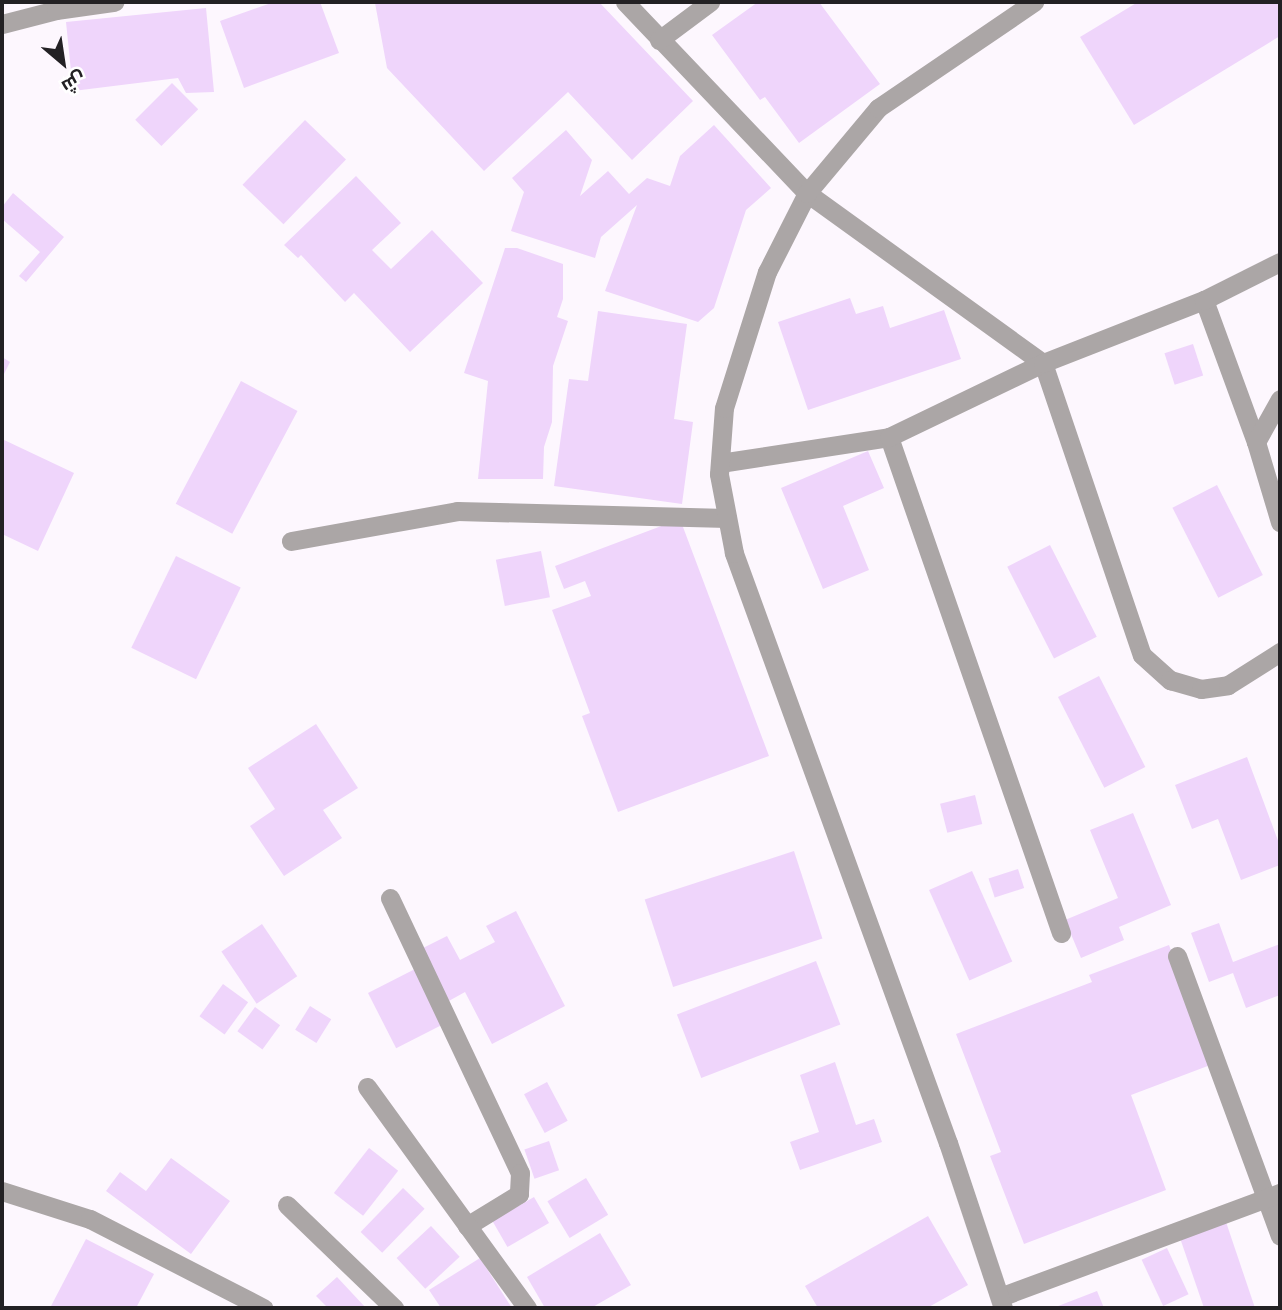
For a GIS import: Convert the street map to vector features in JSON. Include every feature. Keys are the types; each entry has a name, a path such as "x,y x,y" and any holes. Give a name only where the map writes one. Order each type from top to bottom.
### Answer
{"street":[{"path":"2,24 56,10 114,2"},
{"path":"625,2 807,193 1043,363 1142,654 1170,680 1200,690 1228,685 1277,663"},
{"path":"659,40 710,2"},
{"path":"1034,2 878,108 807,193 767,272 724,408 720,464 727,519 734,552 948,1143 1001,1303 1273,1196"},
{"path":"720,464 889,437 1043,363 1204,300 1280,262"},
{"path":"1204,300 1256,442 1280,523"},
{"path":"1256,442 1280,399"},
{"path":"889,437 1061,933"},
{"path":"291,541 457,511 727,519"},
{"path":"390,898 520,1173 519,1194 467,1226"},
{"path":"1177,956 1273,1196 1280,1236"},
{"path":"367,1087 527,1308"},
{"path":"2,1191 90,1219 263,1308"},
{"path":"287,1205 394,1308"}],"building":[{"path":"274,2 320,2 339,53 244,88 220,21"},
{"path":"599,2 693,101 632,160 568,92 484,171 387,68 375,3"},
{"path":"758,2 819,2 880,84 799,143 765,97 760,100 712,35"},
{"path":"1138,2 1280,2 1280,36 1134,125 1080,37"},
{"path":"206,8 214,92 186,93 178,78 73,91 66,22"},
{"path":"172,83 198,109 161,146 135,120"},
{"path":"305,120 346,160 283,224 242,185"},
{"path":"714,125 771,188 746,210 714,308 698,322 605,291 637,205 601,237 595,258 511,231 524,192 512,178 566,130 592,160 580,196 608,171 629,194 647,178 670,186 680,156"},
{"path":"356,176 401,223 372,250 391,269 432,230 483,283 410,352 354,293 345,302 301,255 298,258 284,245"},
{"path":"13,193 64,237 26,282 19,276 40,252 2,219 2,207"},
{"path":"505,248 517,248 563,264 563,299 557,317 568,321 553,366 552,422 544,447 543,479 478,479 488,381 464,373"},
{"path":"850,298 856,314 883,306 890,328 944,310 961,359 808,410 778,322"},
{"path":"598,311 687,324 674,419 693,422 682,504 554,486 569,379 588,381"},
{"path":"1193,344 1203,375 1175,385 1164,353"},
{"path":"2,357 10,362 2,378"},
{"path":"241,381 298,411 232,534 176,504"},
{"path":"2,439 74,473 38,551 2,534"},
{"path":"868,451 884,488 843,506 869,570 823,589 781,488"},
{"path":"1217,485 1263,575 1218,598 1172,508"},
{"path":"680,519 769,756 618,812 582,716 590,713 552,610 591,596 585,581 564,589 555,566"},
{"path":"1050,545 1097,637 1054,659 1007,567"},
{"path":"541,551 550,597 505,606 496,560"},
{"path":"176,556 241,588 196,679 131,648"},
{"path":"1099,676 1145,767 1104,788 1058,697"},
{"path":"316,724 358,788 323,810 342,838 284,876 250,826 275,809 248,768"},
{"path":"1247,757 1280,846 1280,865 1241,880 1218,819 1192,829 1175,785"},
{"path":"975,795 982,824 947,833 940,804"},
{"path":"1133,813 1171,905 1119,927 1124,940 1081,958 1065,920 1118,898 1090,830"},
{"path":"794,851 822,938 673,987 645,900"},
{"path":"1018,869 1024,888 995,898 989,879"},
{"path":"972,871 1012,961 969,981 929,890"},
{"path":"516,911 565,1006 492,1044 465,992 447,1002 419,950 447,936 460,960 495,942 486,926"},
{"path":"1219,923 1233,962 1280,944 1280,995 1246,1008 1233,973 1209,982 1191,933"},
{"path":"262,924 297,976 257,1004 221,951"},
{"path":"1169,945 1213,1064 1131,1095 1166,1190 1024,1244 990,1156 1001,1152 956,1034 1092,982 1089,975"},
{"path":"816,961 840,1024 701,1078 677,1014"},
{"path":"417,968 445,1023 396,1048 368,993"},
{"path":"223,984 248,1002 225,1035 199,1016"},
{"path":"310,1006 331,1019 316,1043 295,1030"},
{"path":"255,1007 280,1025 262,1049 237,1031"},
{"path":"835,1062 856,1125 874,1119 882,1142 800,1170 790,1142 819,1132 800,1075"},
{"path":"547,1082 568,1121 545,1133 524,1094"},
{"path":"549,1141 559,1170 535,1179 524,1149"},
{"path":"369,1148 398,1171 363,1216 334,1193"},
{"path":"171,1158 230,1201 191,1254 106,1191 120,1172 146,1191"},
{"path":"586,1178 608,1215 570,1238 547,1201"},
{"path":"403,1188 425,1209 382,1253 361,1232"},
{"path":"534,1197 549,1223 507,1247 492,1221"},
{"path":"928,1216 968,1285 927,1308 818,1308 805,1286"},
{"path":"1226,1222 1255,1308 1204,1308 1180,1238"},
{"path":"431,1226 460,1257 425,1289 397,1258"},
{"path":"600,1233 631,1285 591,1308 545,1308 527,1277"},
{"path":"86,1239 154,1274 136,1308 50,1308"},
{"path":"1167,1248 1189,1294 1163,1306 1142,1260"},
{"path":"480,1258 512,1308 441,1308 429,1290"},
{"path":"337,1277 366,1308 328,1308 316,1296"},
{"path":"1097,1291 1104,1308 1053,1308"}]}
